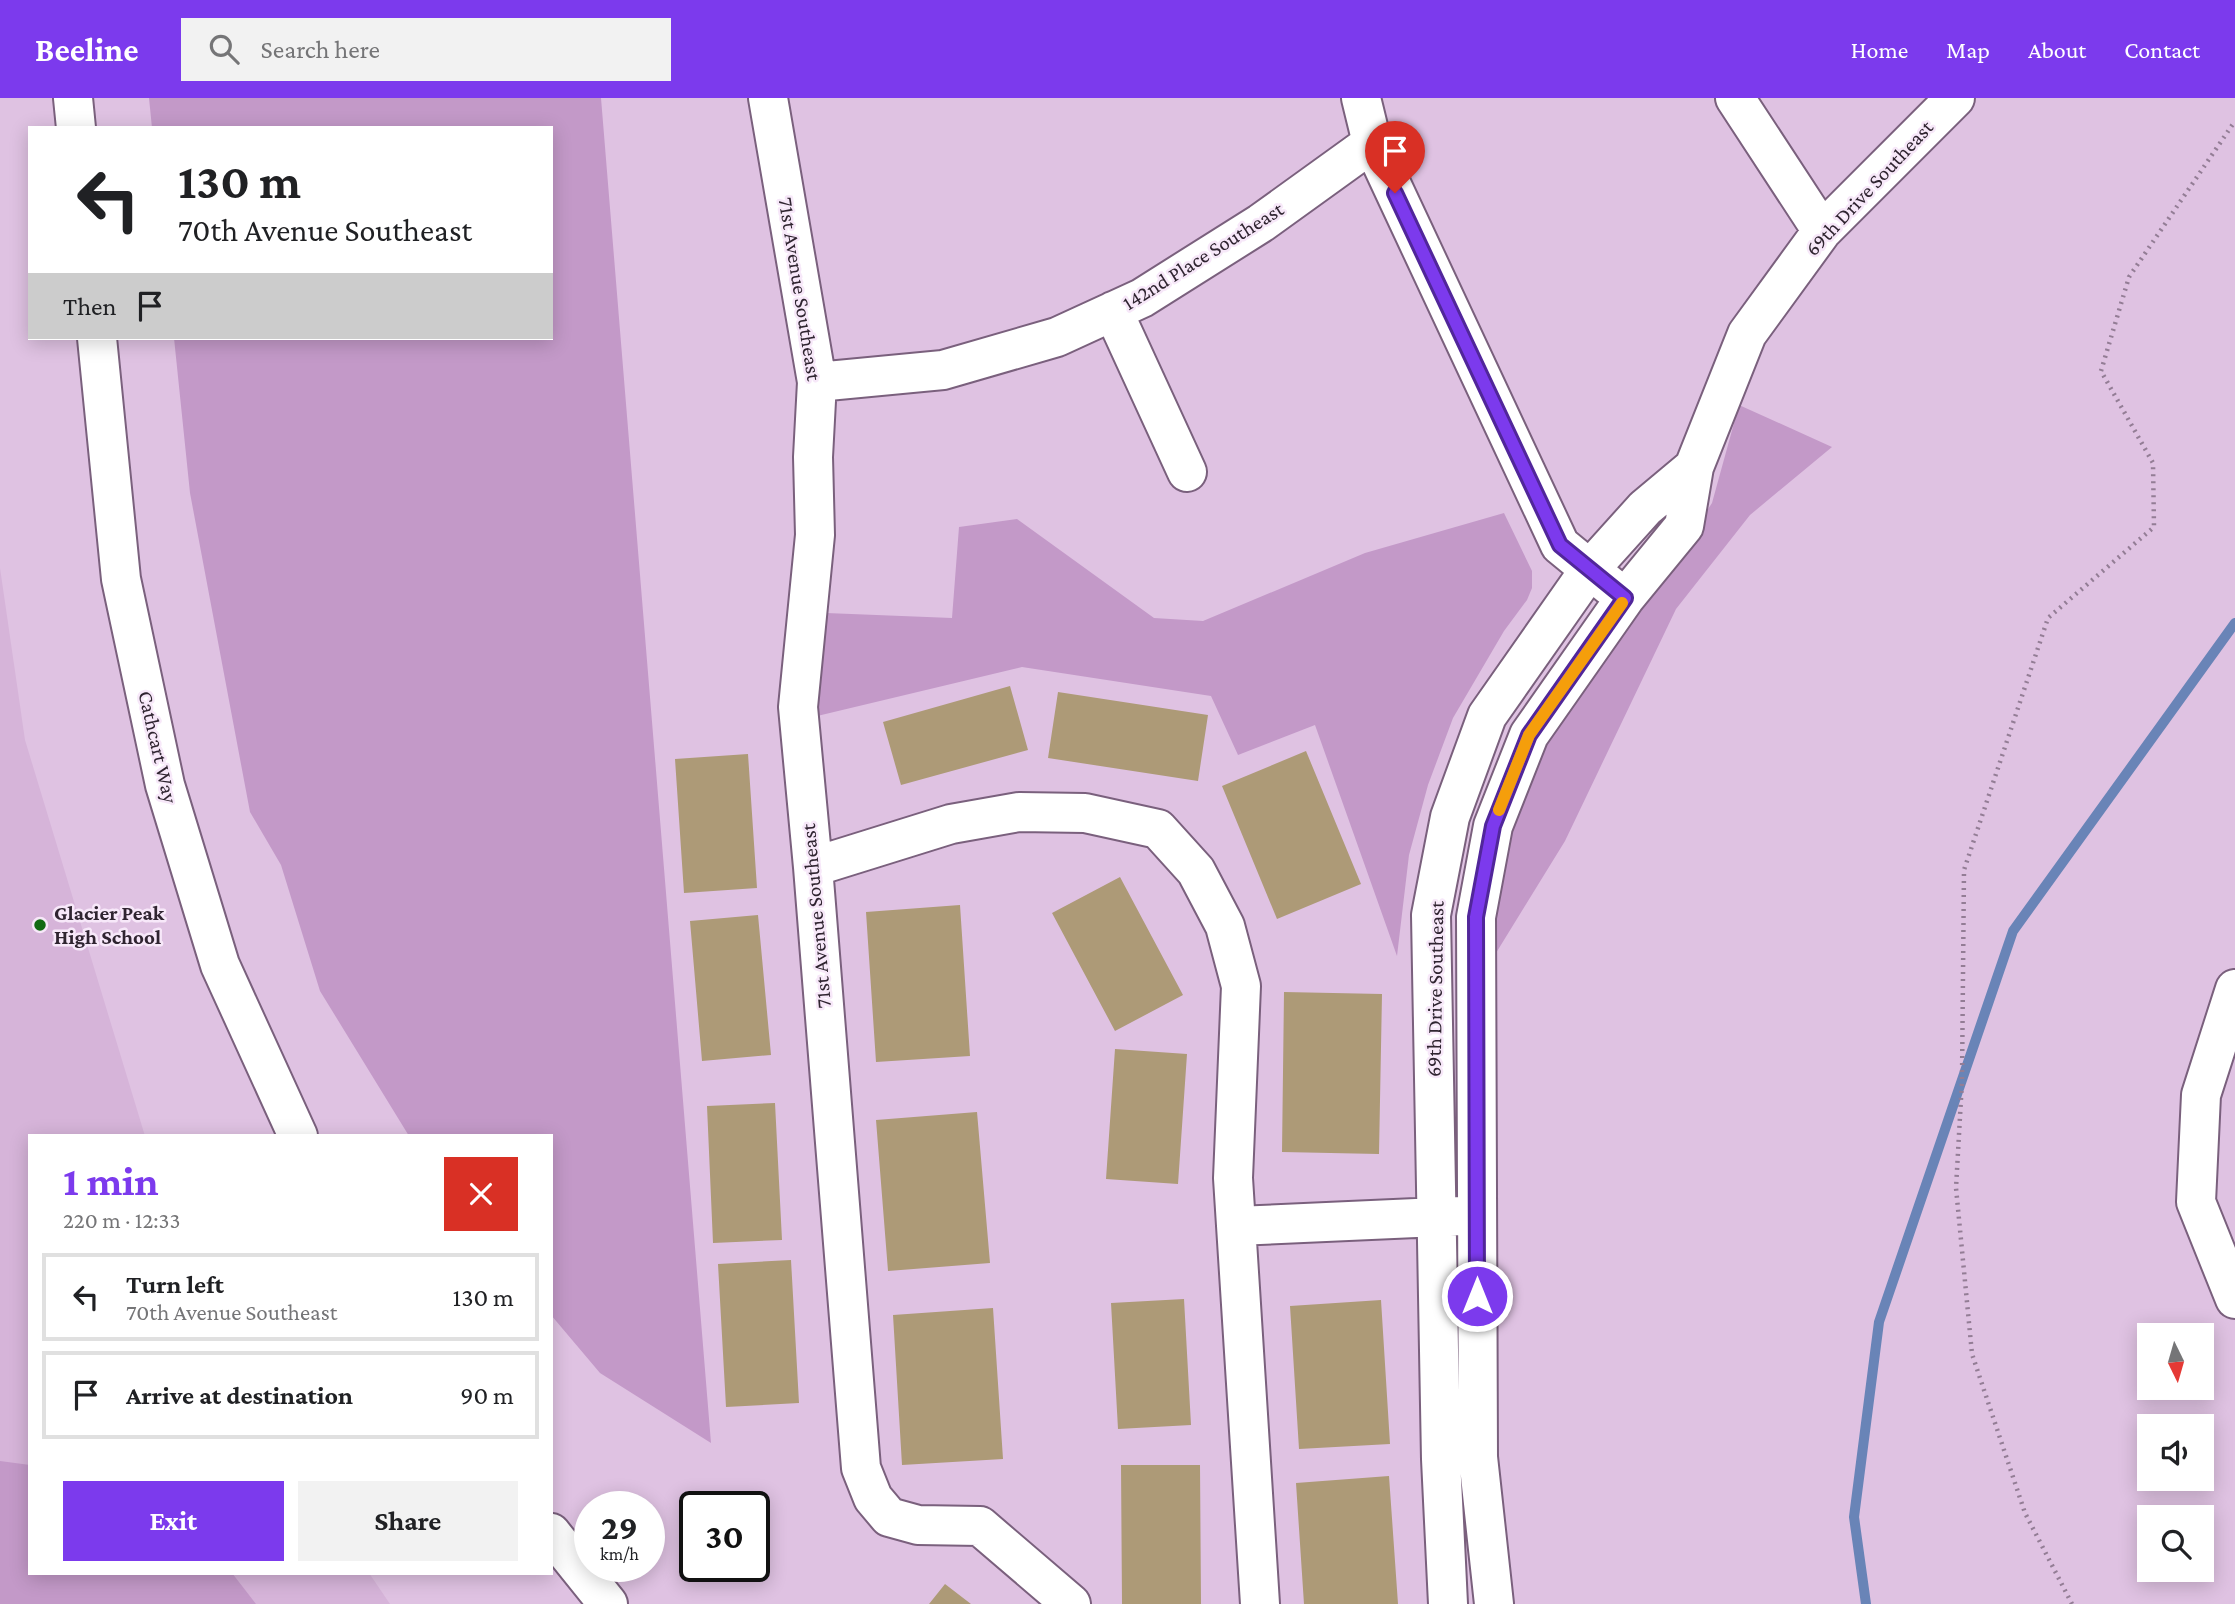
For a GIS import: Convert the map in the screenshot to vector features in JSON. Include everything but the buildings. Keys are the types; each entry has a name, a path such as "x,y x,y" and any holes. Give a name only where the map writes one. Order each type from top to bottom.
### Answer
{"street":[{"path":"73,98 76,126"},
{"name":"71st Avenue Southeast","path":"768,98 817,382 813,457 815,535 798,707 861,1468 873,1498 889,1517 918,1525 981,1526 1071,1604"},
{"path":"1361,98 1372,143 1560,545 1625,598"},
{"path":"1735,98 1822,231"},
{"name":"69th Drive Southeast","path":"1494,1604 1478,1457 1476,917 1493,826 1529,735 1625,598 1684,526 1694,467 1747,334 1822,231 1955,98"},
{"name":"142nd Place Southeast","path":"817,382 943,370 1056,337 1142,298 1261,223 1372,143"},
{"path":"1113,311 1187,472"},
{"name":"Cathcart Way","path":"97,340 121,579 165,785 220,965 297,1134"},
{"name":"69th Drive Southeast","path":"1448,1604 1441,1459 1431,915 1450,817 1487,716 1590,569 1645,508 1694,467"},
{"path":"813,867 951,824 1019,812 1085,813 1158,829 1196,871 1225,926 1241,986 1233,1178 1260,1604"},
{"path":"2235,989 2201,1095 2196,1202 2235,1299"},
{"path":"1236,1226 1477,1216"},
{"path":"553,1535 608,1604"}],"path":[{"path":"2072,1604 2025,1513 1972,1354 1956,1188 1962,1081 1964,870 2048,618 2154,527 2153,463 2101,371 2129,277 2235,121"}],"shaded area":[{"path":"149,98 601,98 711,1443 600,1373 553,1317 553,1134 408,1134 320,991 281,865 250,812 190,493 174,340 553,340 553,126 152,126"},
{"path":"1739,405 1832,447 1750,515 1676,609 1565,841 1488,966 1491,905 1513,814 1539,749 1594,662 1655,590 1712,503"},
{"path":"1504,513 1532,571 1532,588 1453,718 1428,785 1409,855 1397,956 1315,725 1238,755 1211,696 1022,667 813,717 826,613 952,618 959,527 1017,519 1154,618 1203,621 1365,553"},
{"name":"Glacier Peak High School","path":"0,568 25,740 144,1134 28,1134 28,1575 370,1575 390,1604 0,1604"},
{"path":"0,1461 28,1465 28,1575 234,1575 256,1604 0,1604"}],"waterway":[{"path":"1866,1604 1854,1517 1879,1322 2013,931 2235,623"}],"slow traffic":[{"path":"1499,810 1529,735 1622,603"}],"place":[{"name":"Glacier Peak High School","path":"40,925"}],"route":[{"path":"1395,193 1560,545 1625,598 1529,735 1493,826 1476,917 1477,1296"}]}
